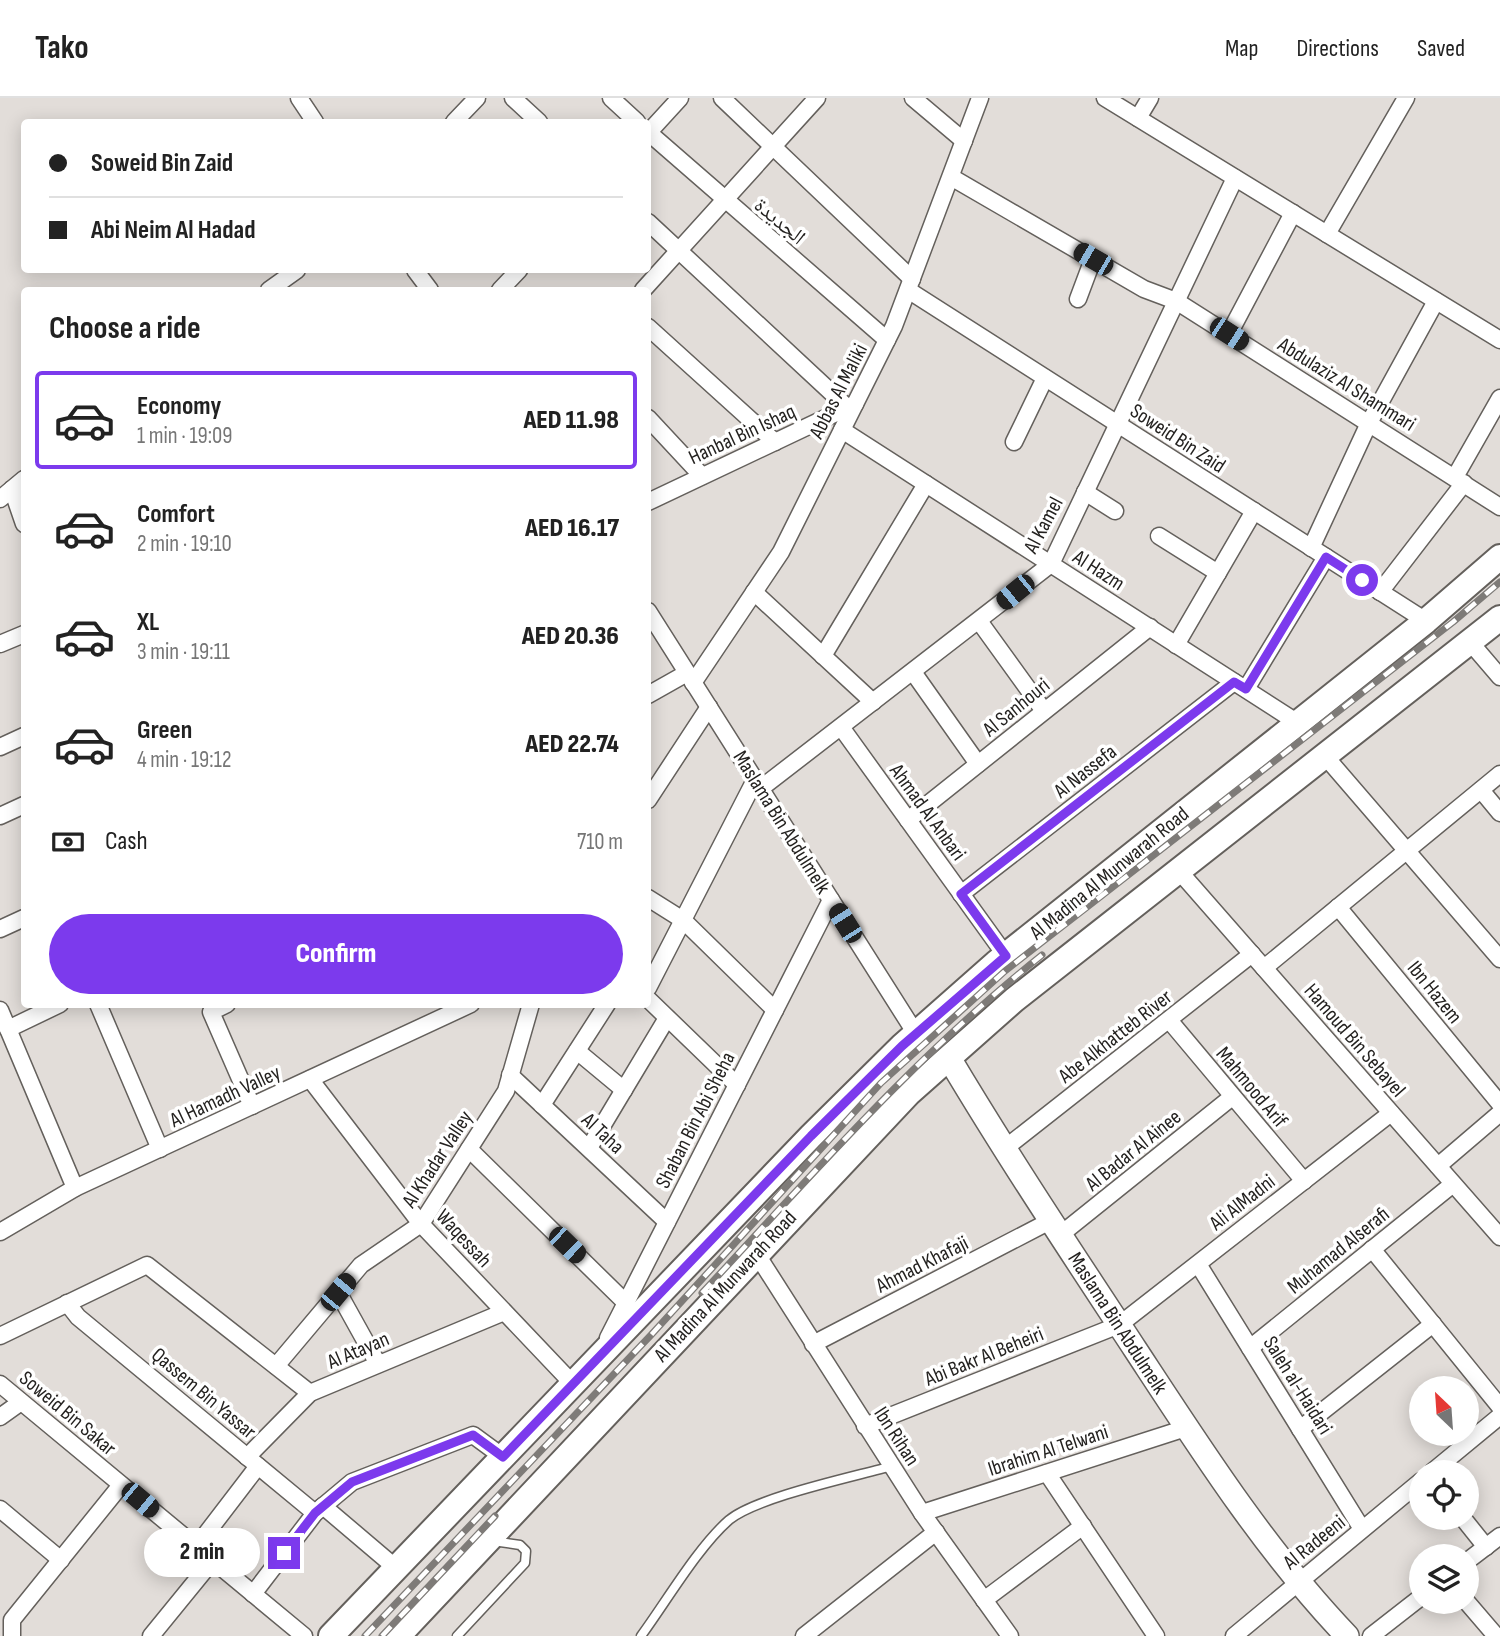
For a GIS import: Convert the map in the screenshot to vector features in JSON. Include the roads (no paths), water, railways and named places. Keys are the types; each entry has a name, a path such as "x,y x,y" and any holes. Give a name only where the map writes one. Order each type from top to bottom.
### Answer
{"main road":[{"name":"Al Madina Al Munwarah Road","path":"331,1636 811,1136 916,1034 1006,956 1426,621 1500,557"},
{"name":"Al Madina Al Munwarah Road","path":"398,1636 909,1093 1014,1000 1500,618"},
{"name":"Maslama Bin Abdulmelk","path":"949,1058 1003,1149 1186,1428 1298,1581 1332,1636"},
{"name":"Maslama Bin Abdulmelk","path":"1298,1581 1346,1636"}],"street":[{"path":"299,98 313,119"},
{"path":"457,119 477,98"},
{"path":"513,98 536,119"},
{"path":"611,98 634,119"},
{"path":"651,129 680,98"},
{"name":"Soweid Bin Zaid","path":"722,98 774,146 910,284 1045,378 1426,621"},
{"path":"646,287 817,98"},
{"path":"913,98 964,141"},
{"name":"Abbas Al Maliki","path":"690,678 781,552 887,340 981,98"},
{"path":"1105,98 1500,340"},
{"path":"1138,118 1150,98"},
{"path":"1327,234 1406,98"},
{"name":"الجديدة","path":"651,135 887,340"},
{"name":"Abdulaziz Al Shammari","path":"951,177 1144,289 1176,301 1500,507"},
{"name":"Al Kamel","path":"651,982 758,784 841,727 1051,564 1235,177"},
{"path":"1229,334 1293,213"},
{"path":"651,225 852,406"},
{"path":"1078,299 1093,259"},
{"path":"503,287 516,273"},
{"name":"Al Nassefa","path":"961,894 1240,685 1319,553 1369,423 1436,301"},
{"path":"651,330 775,442"},
{"path":"1014,442 1045,378"},
{"path":"1380,592 1460,480 1500,398"},
{"name":"Hanbal Bin Ishaq","path":"651,501 852,406"},
{"path":"651,421 702,477"},
{"name":"Al Hazm","path":"842,430 1298,723"},
{"path":"823,656 926,484"},
{"path":"12,489 21,515"},
{"path":"1085,492 1115,511"},
{"path":"1177,645 1254,511"},
{"path":"1159,536 1218,573"},
{"path":"754,592 873,702"},
{"name":"Maslama Bin Abdulmelk","path":"651,616 916,1034"},
{"path":"979,621 1044,711"},
{"name":"Al Sanhouri","path":"908,820 1150,627"},
{"path":"0,644 21,635"},
{"path":"1470,642 1500,677"},
{"path":"913,672 978,764"},
{"path":"651,694 690,678"},
{"path":"651,795 709,707"},
{"name":"Ahmad Al Anbari","path":"841,727 1006,956"},
{"path":"0,747 21,737"},
{"path":"1325,756 1500,959"},
{"path":"1264,968 1500,774"},
{"path":"1481,790 1500,813"},
{"path":"0,816 21,806"},
{"name":"Hamoud Bin Sebayel","path":"1179,871 1499,1233"},
{"path":"651,900 683,920 775,1010"},
{"name":"Shaban Bin Abi Sheha","path":"597,1359 831,900"},
{"name":"Ibn Hazem","path":"1338,907 1500,1104"},
{"path":"0,929 21,919"},
{"name":"Abe Alkhatteb River","path":"1003,1149 1252,954"},
{"path":"651,1002 737,1085"},
{"path":"8,1029 52,1008"},
{"path":"100,1008 160,1149"},
{"path":"220,1008 211,1012 252,1106"},
{"name":"Al Hamadh Valley","path":"2,1227 75,1188 462,1008"},
{"name":"Al Khadar Valley","path":"276,1366 361,1265 421,1224 506,1091 530,1008"},
{"path":"542,1105 604,1008"},
{"path":"0,1010 75,1188"},
{"path":"589,1149 667,1018"},
{"name":"Mahmood Arif","path":"1170,1020 1304,1181"},
{"path":"577,1051 624,1090"},
{"name":"Al Taha","path":"510,1075 667,1222"},
{"name":"Waqessah","path":"310,1079 421,1224 573,1384"},
{"name":"Al Badar Al Ainee","path":"1055,1228 1232,1097"},
{"name":"Ali AlMadni","path":"1119,1325 1391,1113"},
{"path":"1438,1166 1500,1113"},
{"path":"469,1149 626,1303"},
{"name":"Muhamad Alserafi","path":"1250,1348 1453,1184"},
{"name":"Ahmad Khafaji","path":"813,1344 1055,1228"},
{"path":"1372,1249 1500,1407"},
{"name":"Ibn Rihan","path":"756,1253 922,1513 1010,1636"},
{"name":"Saleh al-Haidari","path":"1198,1264 1362,1529"},
{"path":"0,1336 147,1265 310,1394"},
{"path":"338,1292 377,1364"},
{"name":"Qassem Bin Yassar","path":"67,1303 78,1317 253,1461 396,1569"},
{"name":"Al Atayan","path":"196,1547 253,1461 310,1394 505,1312"},
{"path":"1300,1429 1433,1324"},
{"name":"Abi Bakr Al Beheiri","path":"865,1426 1119,1325"},
{"name":"Soweid Bin Sakar","path":"0,1384 253,1594 286,1631 304,1636"},
{"path":"0,1417 21,1402"},
{"path":"1447,1460 1500,1416"},
{"name":"Ibrahim Al Telwani","path":"922,1513 1186,1428"},
{"path":"253,1594 319,1510 352,1482 473,1435 503,1457"},
{"path":"1047,1473 1156,1636"},
{"path":"12,1636 12,1620 121,1485"},
{"name":"Al Radeeni","path":"1234,1636 1409,1491"},
{"path":"0,1509 61,1560"},
{"path":"984,1600 1083,1526"},
{"path":"1472,1530 1486,1547"},
{"path":"804,1636 936,1532"},
{"path":"1479,1552 1500,1536"},
{"path":"151,1636 213,1560"},
{"path":"1371,1636 1409,1606"},
{"path":"1477,1614 1496,1636"}],"lane":[{"path":"641,1636 719,1530 740,1513 761,1503 891,1466"},
{"path":"457,1636 525,1563 526,1551 520,1545 488,1540"}],"railway":[{"path":"365,1636 651,1335 881,1083 1005,971 1453,622 1500,582"},
{"path":"702,1293 908,1075 996,993 1042,955"},
{"path":"382,1636 495,1516"}]}
